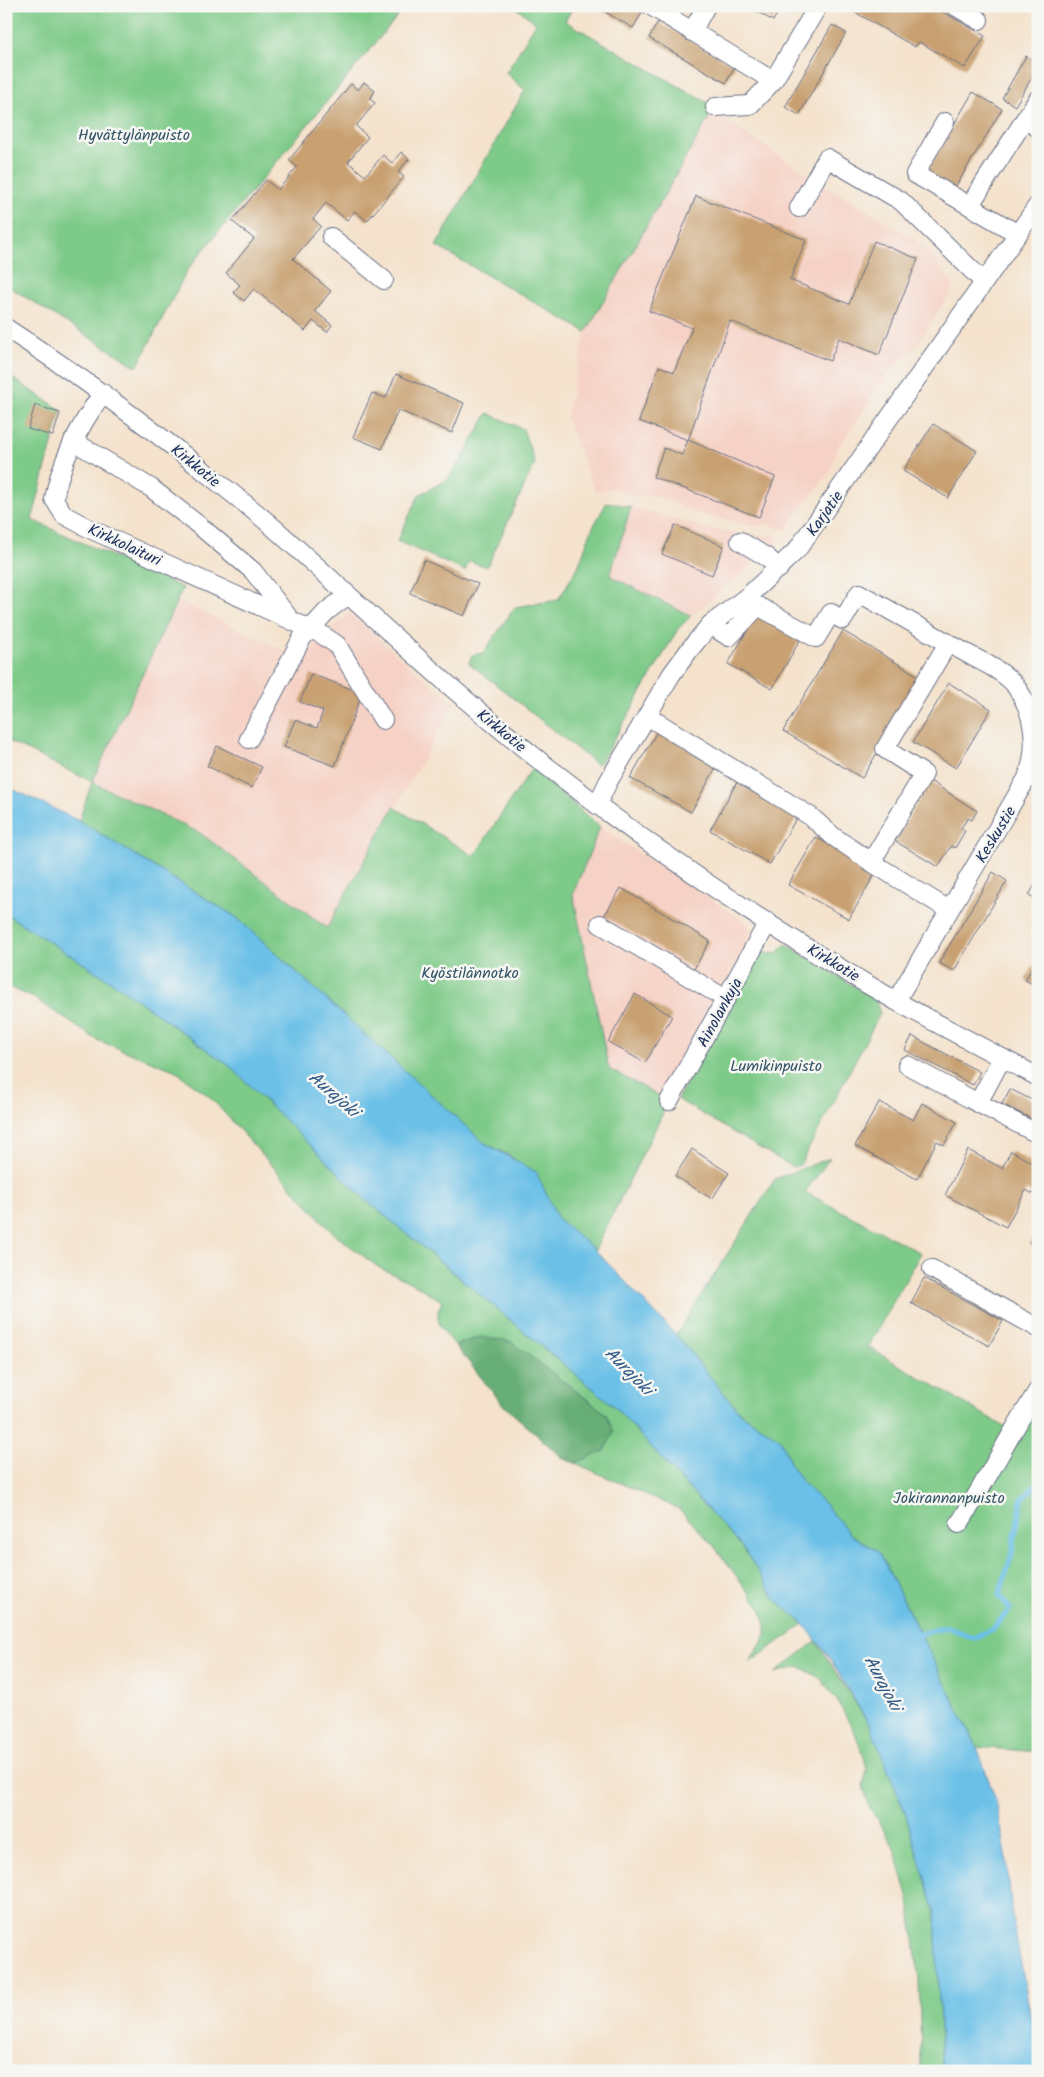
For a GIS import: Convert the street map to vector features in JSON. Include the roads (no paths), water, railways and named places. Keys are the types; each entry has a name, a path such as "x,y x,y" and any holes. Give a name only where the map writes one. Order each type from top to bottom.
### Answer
{"street":[{"path":"651,6 773,81"},
{"path":"692,32 706,6"},
{"path":"715,106 750,105 773,81 818,6"},
{"path":"955,6 979,20"},
{"path":"970,205 1031,124 1038,99"},
{"path":"945,122 915,174 1018,234"},
{"path":"800,208 827,158 901,201 984,282"},
{"name":"Karjatie","path":"597,805 608,782 671,675 710,625 779,569 797,550 1038,205"},
{"path":"331,237 384,280"},
{"name":"Kirkkotie","path":"6,328 150,428 272,526 347,596 459,695 597,805 648,842 768,922 896,1001 1038,1077"},
{"name":"Kirkkolaituri","path":"103,394 89,411 59,473 54,499 64,515 90,529 310,629 337,645 383,720"},
{"path":"73,441 151,488 206,531 253,571 291,620"},
{"path":"740,541 768,558 779,569"},
{"name":"Keskustie","path":"710,625 729,637 758,606 816,638 830,614 843,620 859,593 1013,682 1028,710 1036,742 1034,760 1027,778 896,1001"},
{"path":"249,739 302,638 327,611 347,596"},
{"path":"871,862 924,774 886,749 948,643"},
{"path":"647,716 810,816 834,837 949,910"},
{"name":"Ainolankuja","path":"669,1101 768,922"},
{"path":"600,924 726,999"},
{"path":"978,1103 1002,1058"},
{"path":"907,1065 1038,1134"},
{"path":"932,1269 1038,1328"},
{"path":"959,1524 988,1479 1012,1431 1038,1390"}],"water":[{"name":"Aurajoki","path":"6,786 79,821 236,917 483,1142 536,1172 558,1219 595,1250 676,1335 740,1413 781,1440 792,1467 803,1483 824,1503 851,1535 879,1552 977,1747 996,1801 1006,1854 1012,1915 1038,2057 1038,2071 942,2071 935,1912 904,1809 870,1726 829,1657 804,1624 777,1601 744,1549 614,1406 365,1199 231,1067 117,985 6,914"}],"waterway":[{"path":"911,1636 948,1627 973,1638 993,1629 1010,1609 999,1595 1011,1557 1022,1499 1038,1483"}],"park label":[{"name":"Hyvättylänpuisto","path":"134,134"},
{"name":"Kyöstilännotko","path":"470,972"},
{"name":"Lumikinpuisto","path":"776,1065"},
{"name":"Jokirannanpuisto","path":"949,1497"}]}
